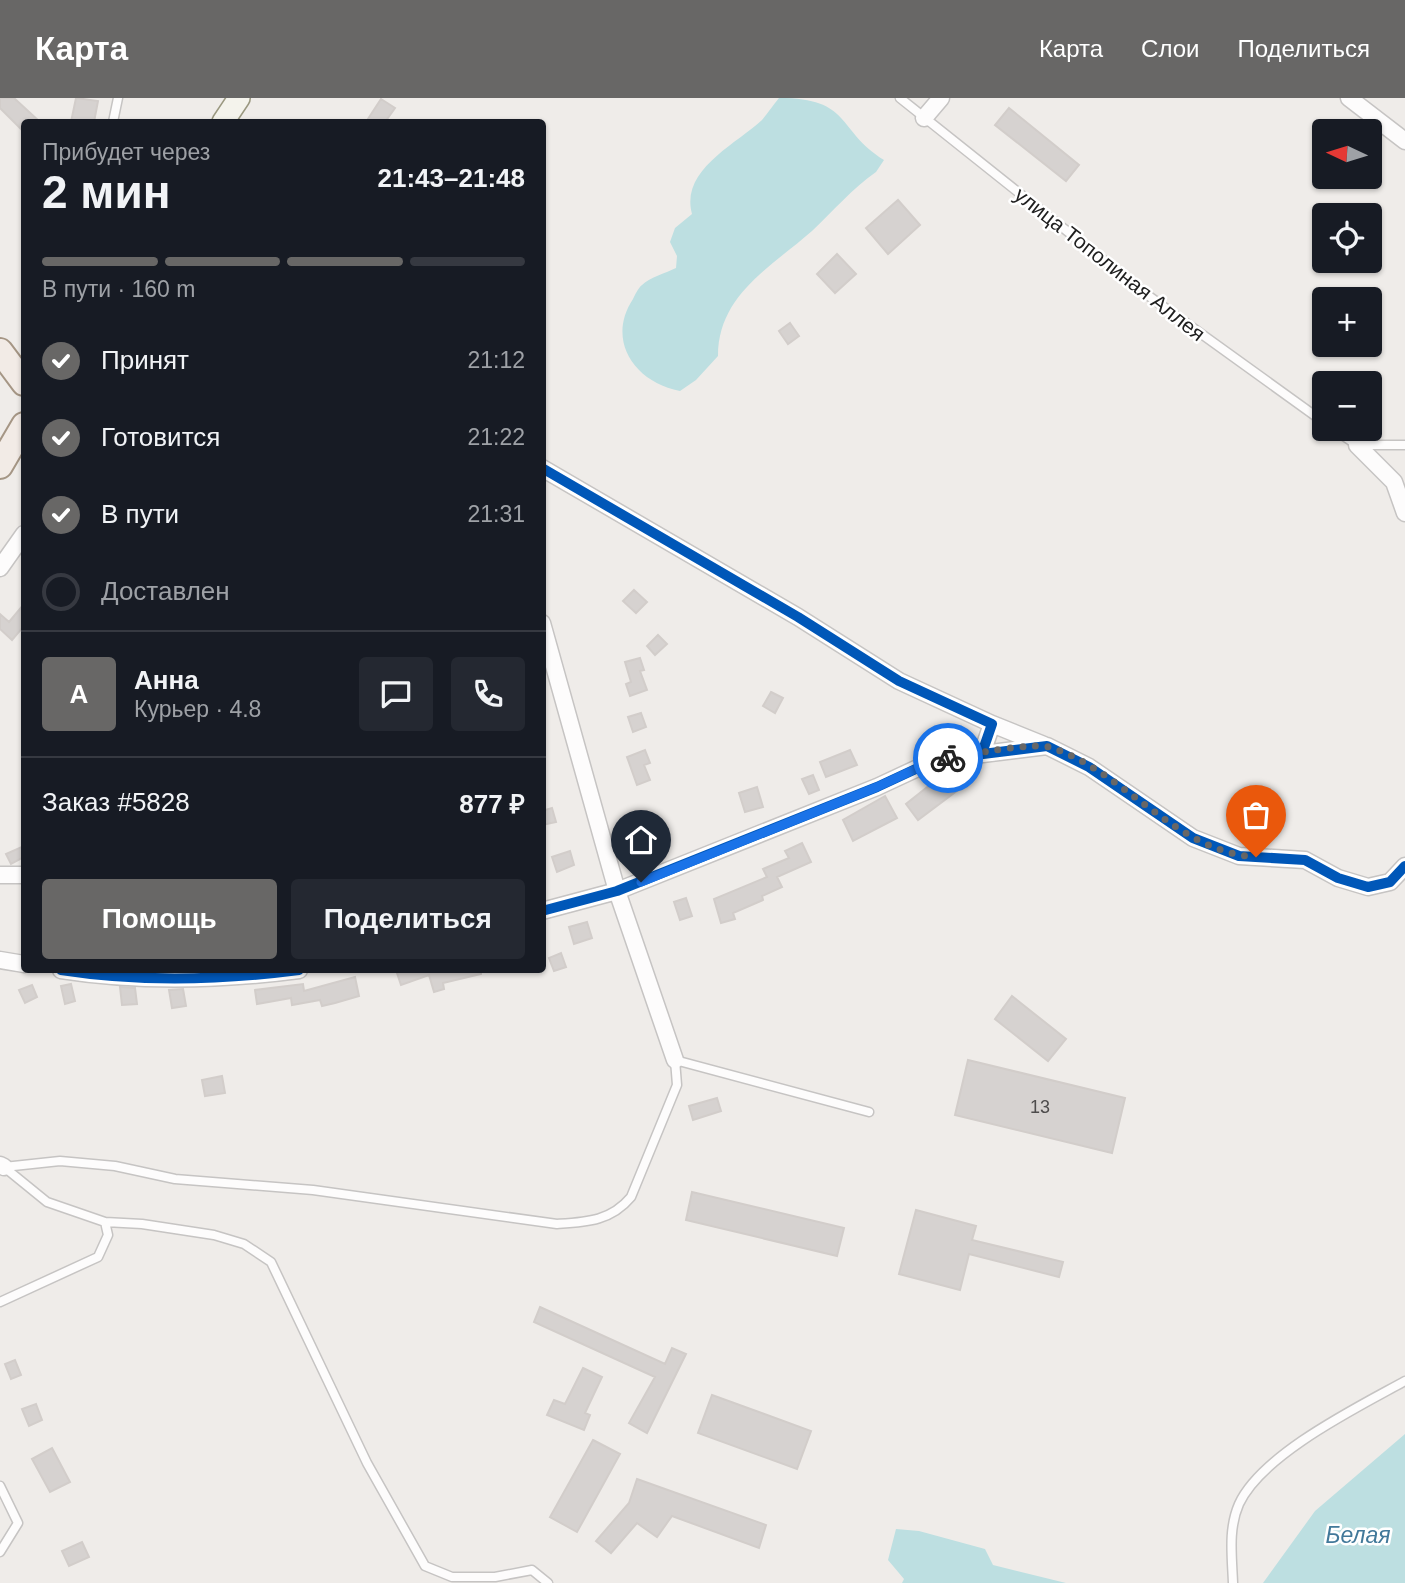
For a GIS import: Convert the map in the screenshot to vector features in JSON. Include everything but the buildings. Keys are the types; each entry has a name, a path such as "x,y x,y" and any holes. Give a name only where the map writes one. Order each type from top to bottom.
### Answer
{"main road":[{"path":"0,351 21,379"},
{"path":"0,466 21,430"}],"street":[{"path":"225,119 239,98"},
{"path":"924,118 941,98"},
{"path":"1349,98 1405,141"},
{"path":"1357,446 1394,482 1405,513"},
{"path":"546,470 798,617 899,681 1089,767 1194,838 1239,856 1305,860 1338,878 1368,887 1390,882 1405,866"},
{"path":"0,568 21,538"},
{"path":"546,637 617,891 675,1060"},
{"path":"982,753 992,724"},
{"path":"546,910 617,891 877,787 935,760 1047,746"},
{"path":"0,876 21,875"},
{"path":"0,960 21,964"},
{"path":"98,973 148,977 182,973 274,973"}],"lane":[{"path":"114,119 118,98"},
{"name":"улица Тополиная Аллея","path":"900,98 1146,294 1312,414"},
{"path":"1350,441 1357,446 1405,445"},
{"path":"2,1166 60,1161 115,1166 175,1179 313,1190 557,1224 595,1221 619,1212 631,1197 677,1085 675,1060 869,1112"},
{"path":"2,1166 47,1202 104,1222 142,1224 214,1235 244,1244 271,1262 367,1463 425,1566 452,1577 495,1577 532,1570 548,1583"},
{"path":"0,1302 98,1257 108,1236 104,1222"},
{"path":"1233,1583 1231,1536 1240,1502 1275,1459 1405,1381"},
{"path":"0,1486 18,1523 0,1552"}],"water":[{"path":"779,98 803,99 832,110 869,149 884,160 876,172 812,231 764,270 737,299 720,335 718,356 696,380 680,391 664,386 649,379 629,357 622,329 625,314 645,282 676,268 677,256 670,242 675,228 692,214 690,198 694,184 702,172 712,160 762,120"},
{"name":"Белая","path":"1405,1434 1405,1583 1263,1583 1315,1511"},
{"path":"896,1529 919,1531 985,1549 993,1565 1066,1583 902,1583 904,1579 888,1560"}],"cycle path":[{"path":"546,470 798,617 899,681 992,724 982,753"},
{"path":"546,910 617,891 877,787 935,760 1047,746 1089,767 1193,838 1239,856 1305,860 1338,878 1368,887 1390,882 1405,866"},
{"path":"83,973 150,978 270,973"}],"way so far":[{"path":"948,758 1047,746 1089,767 1194,838 1239,856 1256,857"}],"route":[{"path":"641,882 877,787 935,760 948,758"}]}
